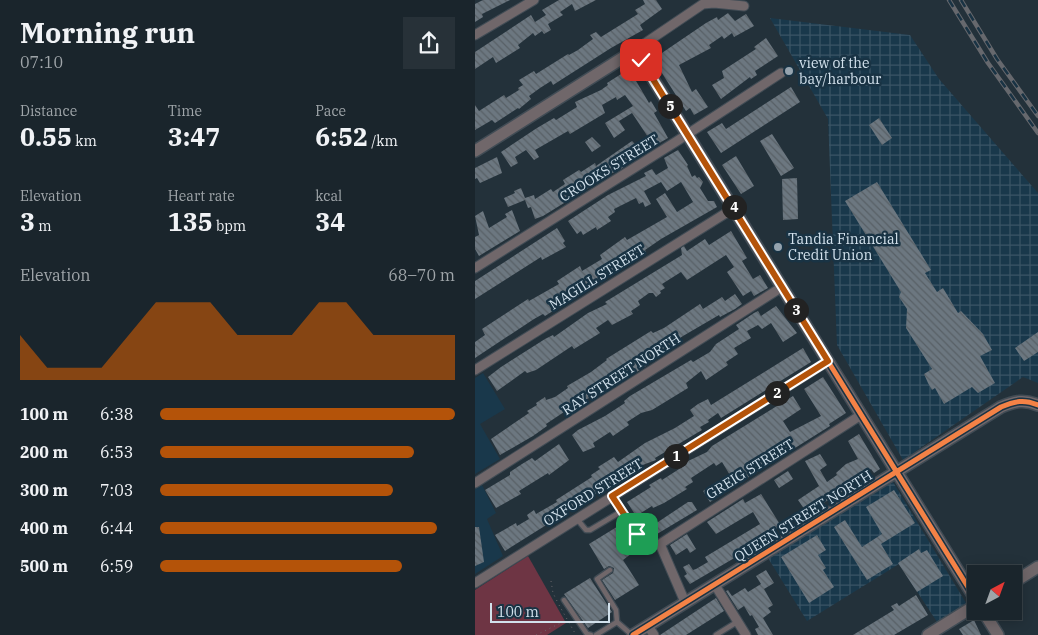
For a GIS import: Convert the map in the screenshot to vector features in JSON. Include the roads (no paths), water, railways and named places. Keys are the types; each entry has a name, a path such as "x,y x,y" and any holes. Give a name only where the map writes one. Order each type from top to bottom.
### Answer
{"street":[{"path":"475,35 534,0"},
{"path":"695,11 697,0"},
{"path":"475,151 635,50 703,4 714,3 744,6"},
{"path":"635,50 967,585"},
{"name":"CROOKS STREET","path":"475,268 781,73"},
{"name":"MAGILL STREET","path":"475,370 734,208"},
{"name":"RAY STREET NORTH","path":"475,483 782,287"},
{"name":"OXFORD STREET","path":"475,583 828,361"},
{"name":"QUEEN STREET NORTH","path":"632,635 651,630 685,602 1012,402 1023,400 1038,405"},
{"name":"GREIG STREET","path":"685,602 660,544 666,538 861,415"},
{"path":"1023,576 1038,567"},
{"path":"715,585 746,635"},
{"path":"928,635 967,611"},
{"path":"989,620 998,635"}],"lane":[{"path":"612,496 637,534"},
{"path":"577,519 586,530 590,530 622,511"},
{"path":"610,570 597,579 616,610 617,622 632,635"},
{"path":"564,600 587,634 591,635"},
{"path":"596,635 617,622"},
{"path":"716,635 737,622"}],"railway":[{"path":"949,0 988,63 1038,133"},
{"path":"961,0 997,59 1038,116"}],"place":[{"name":"view of the bay/harbour","path":"789,71"},
{"name":"Tandia Financial Credit Union","path":"778,247"}]}
